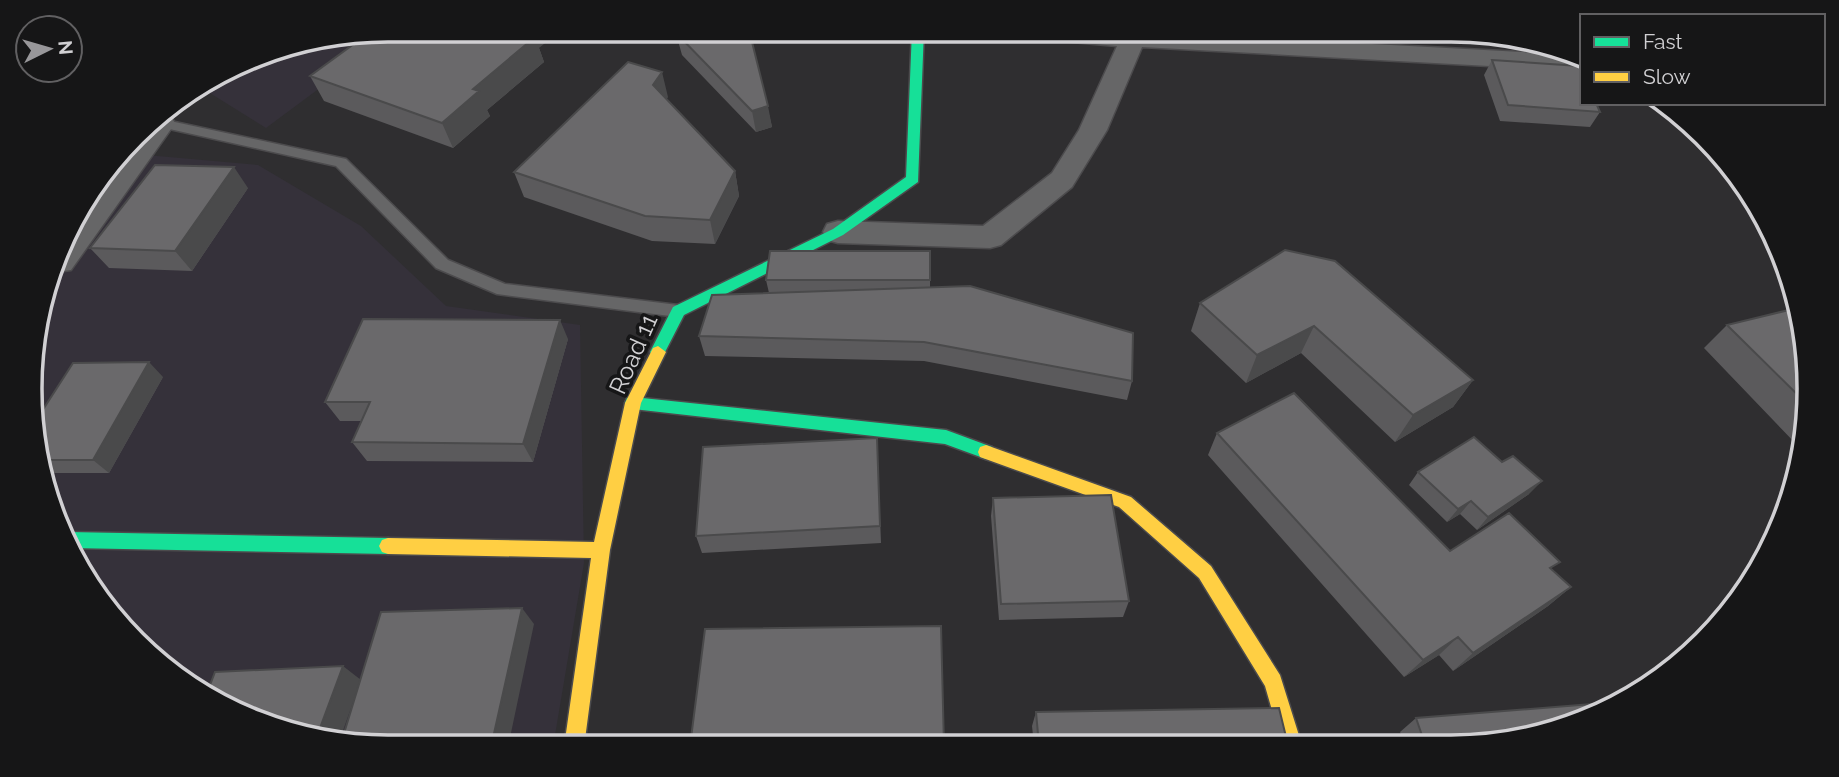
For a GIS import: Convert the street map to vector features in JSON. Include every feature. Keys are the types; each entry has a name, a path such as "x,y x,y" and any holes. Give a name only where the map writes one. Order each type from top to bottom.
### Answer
{"street":[{"name":"Road 11","path":"576,735 601,550 633,403 678,311 838,232 913,179 918,42"},
{"path":"838,232 990,237 1062,180 1093,130 1132,42"},
{"path":"1296,42 1567,62"},
{"path":"77,237 136,151"},
{"path":"633,403 946,437 1125,502 1205,572 1273,682 1289,735"},
{"path":"77,540 601,550"}],"lane":[{"path":"164,125 341,162 442,264 503,290 678,311"}],"shaded area":[{"path":"381,42 266,128 208,92 277,60 343,45"},
{"path":"133,154 258,165 361,226 446,306 580,325 584,563 555,735 366,734 299,723 256,709 215,689 143,634 100,581 68,521 49,456 42,388 49,321 68,256 100,196"}],"building":[{"path":"529,42 473,89 479,91 442,123 310,76 354,44"},
{"path":"685,42 752,42 768,106 752,111"},
{"path":"1492,60 1579,67 1580,105 1597,105 1600,112 1508,105"},
{"path":"628,62 662,72 653,85 735,171 710,220 645,216 514,172"},
{"path":"155,165 234,167 175,251 90,248"},
{"path":"1285,250 1335,261 1473,380 1413,415 1314,326 1257,355 1200,303"},
{"path":"770,251 930,251 930,280 766,280"},
{"path":"970,286 1133,333 1132,381 924,342 699,336 712,295"},
{"path":"1788,310 1794,343 1797,394 1727,325"},
{"path":"363,319 560,320 523,444 352,442 370,402 325,402"},
{"path":"149,362 93,460 50,460 43,410 73,363"},
{"path":"1294,393 1450,551 1509,513 1560,562 1550,568 1571,587 1473,653 1458,637 1423,660 1217,433"},
{"path":"1474,437 1502,462 1513,456 1542,481 1488,517 1471,501 1458,509 1418,472"},
{"path":"877,438 880,526 696,536 703,447"},
{"path":"1111,495 1129,601 1001,604 993,498"},
{"path":"522,608 494,735 344,732 381,612"},
{"path":"941,626 944,735 691,735 705,629"},
{"path":"343,666 320,728 277,717 215,689 210,686 215,672"},
{"path":"1594,704 1540,723 1473,734 1422,735 1416,718"},
{"path":"1279,708 1286,735 1038,735 1036,712"}],"traffic: fast":[{"path":"658,352 678,311 838,232 913,179 918,42"},
{"path":"633,403 946,437 986,452"},
{"path":"77,540 388,546"}],"traffic: slow":[{"path":"576,735 601,550 633,403 658,352"},
{"path":"986,452 1125,502 1205,572 1273,682 1289,735"},
{"path":"388,546 601,550"}]}
